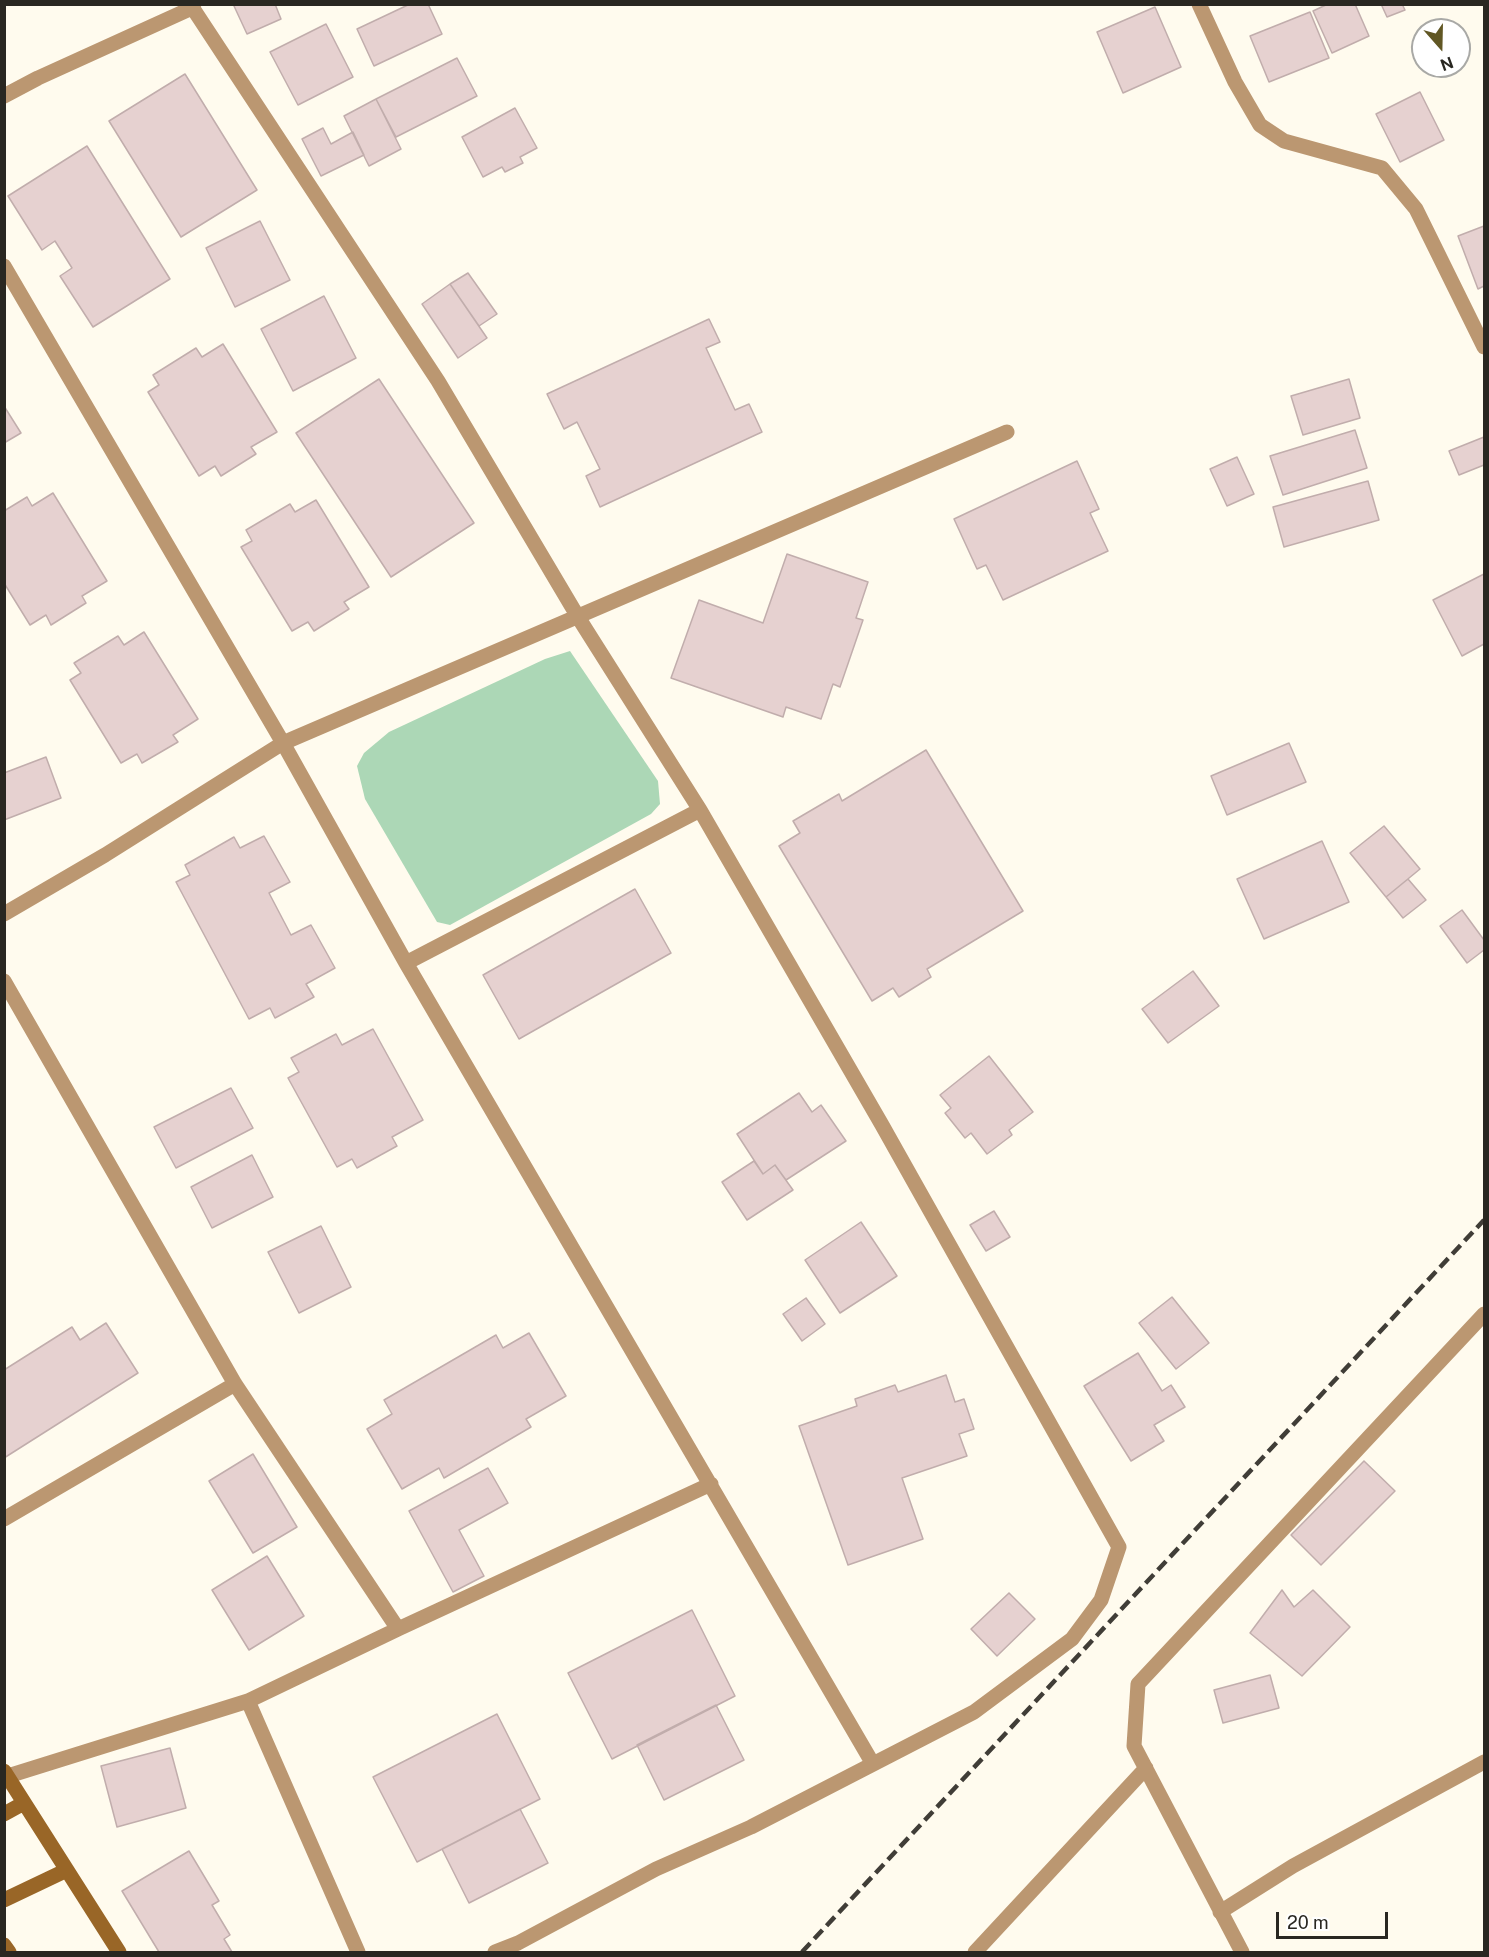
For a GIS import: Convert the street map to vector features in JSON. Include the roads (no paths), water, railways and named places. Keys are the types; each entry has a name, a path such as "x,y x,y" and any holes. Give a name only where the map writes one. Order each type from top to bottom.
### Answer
{"main road":[{"path":"6,1773 119,1953"},
{"path":"4,1814 24,1803"},
{"path":"4,1900 67,1870"},
{"path":"4,1945 9,1953"}],"street":[{"path":"1199,4 1235,82 1260,125 1284,141 1382,168 1396,184 1416,209 1485,348"},
{"path":"4,96 192,6 438,381 578,618 700,810 882,1125 1119,1547 1101,1600 1072,1639 974,1712 752,1827 656,1869 495,1953"},
{"path":"4,266 283,743 406,963 873,1764"},
{"path":"4,914 105,855 283,743 1007,432"},
{"path":"406,963 700,810"},
{"path":"4,981 235,1384 398,1629"},
{"path":"1242,1953 1134,1746 1138,1683 1485,1314"},
{"path":"4,1519 235,1384"},
{"path":"6,1773 248,1701 711,1484"},
{"path":"248,1701 358,1953"},
{"path":"1220,1912 1293,1866 1485,1762"},
{"path":"975,1953 1146,1768"}],"railway":[{"path":"802,1952 1484,1220"}]}
